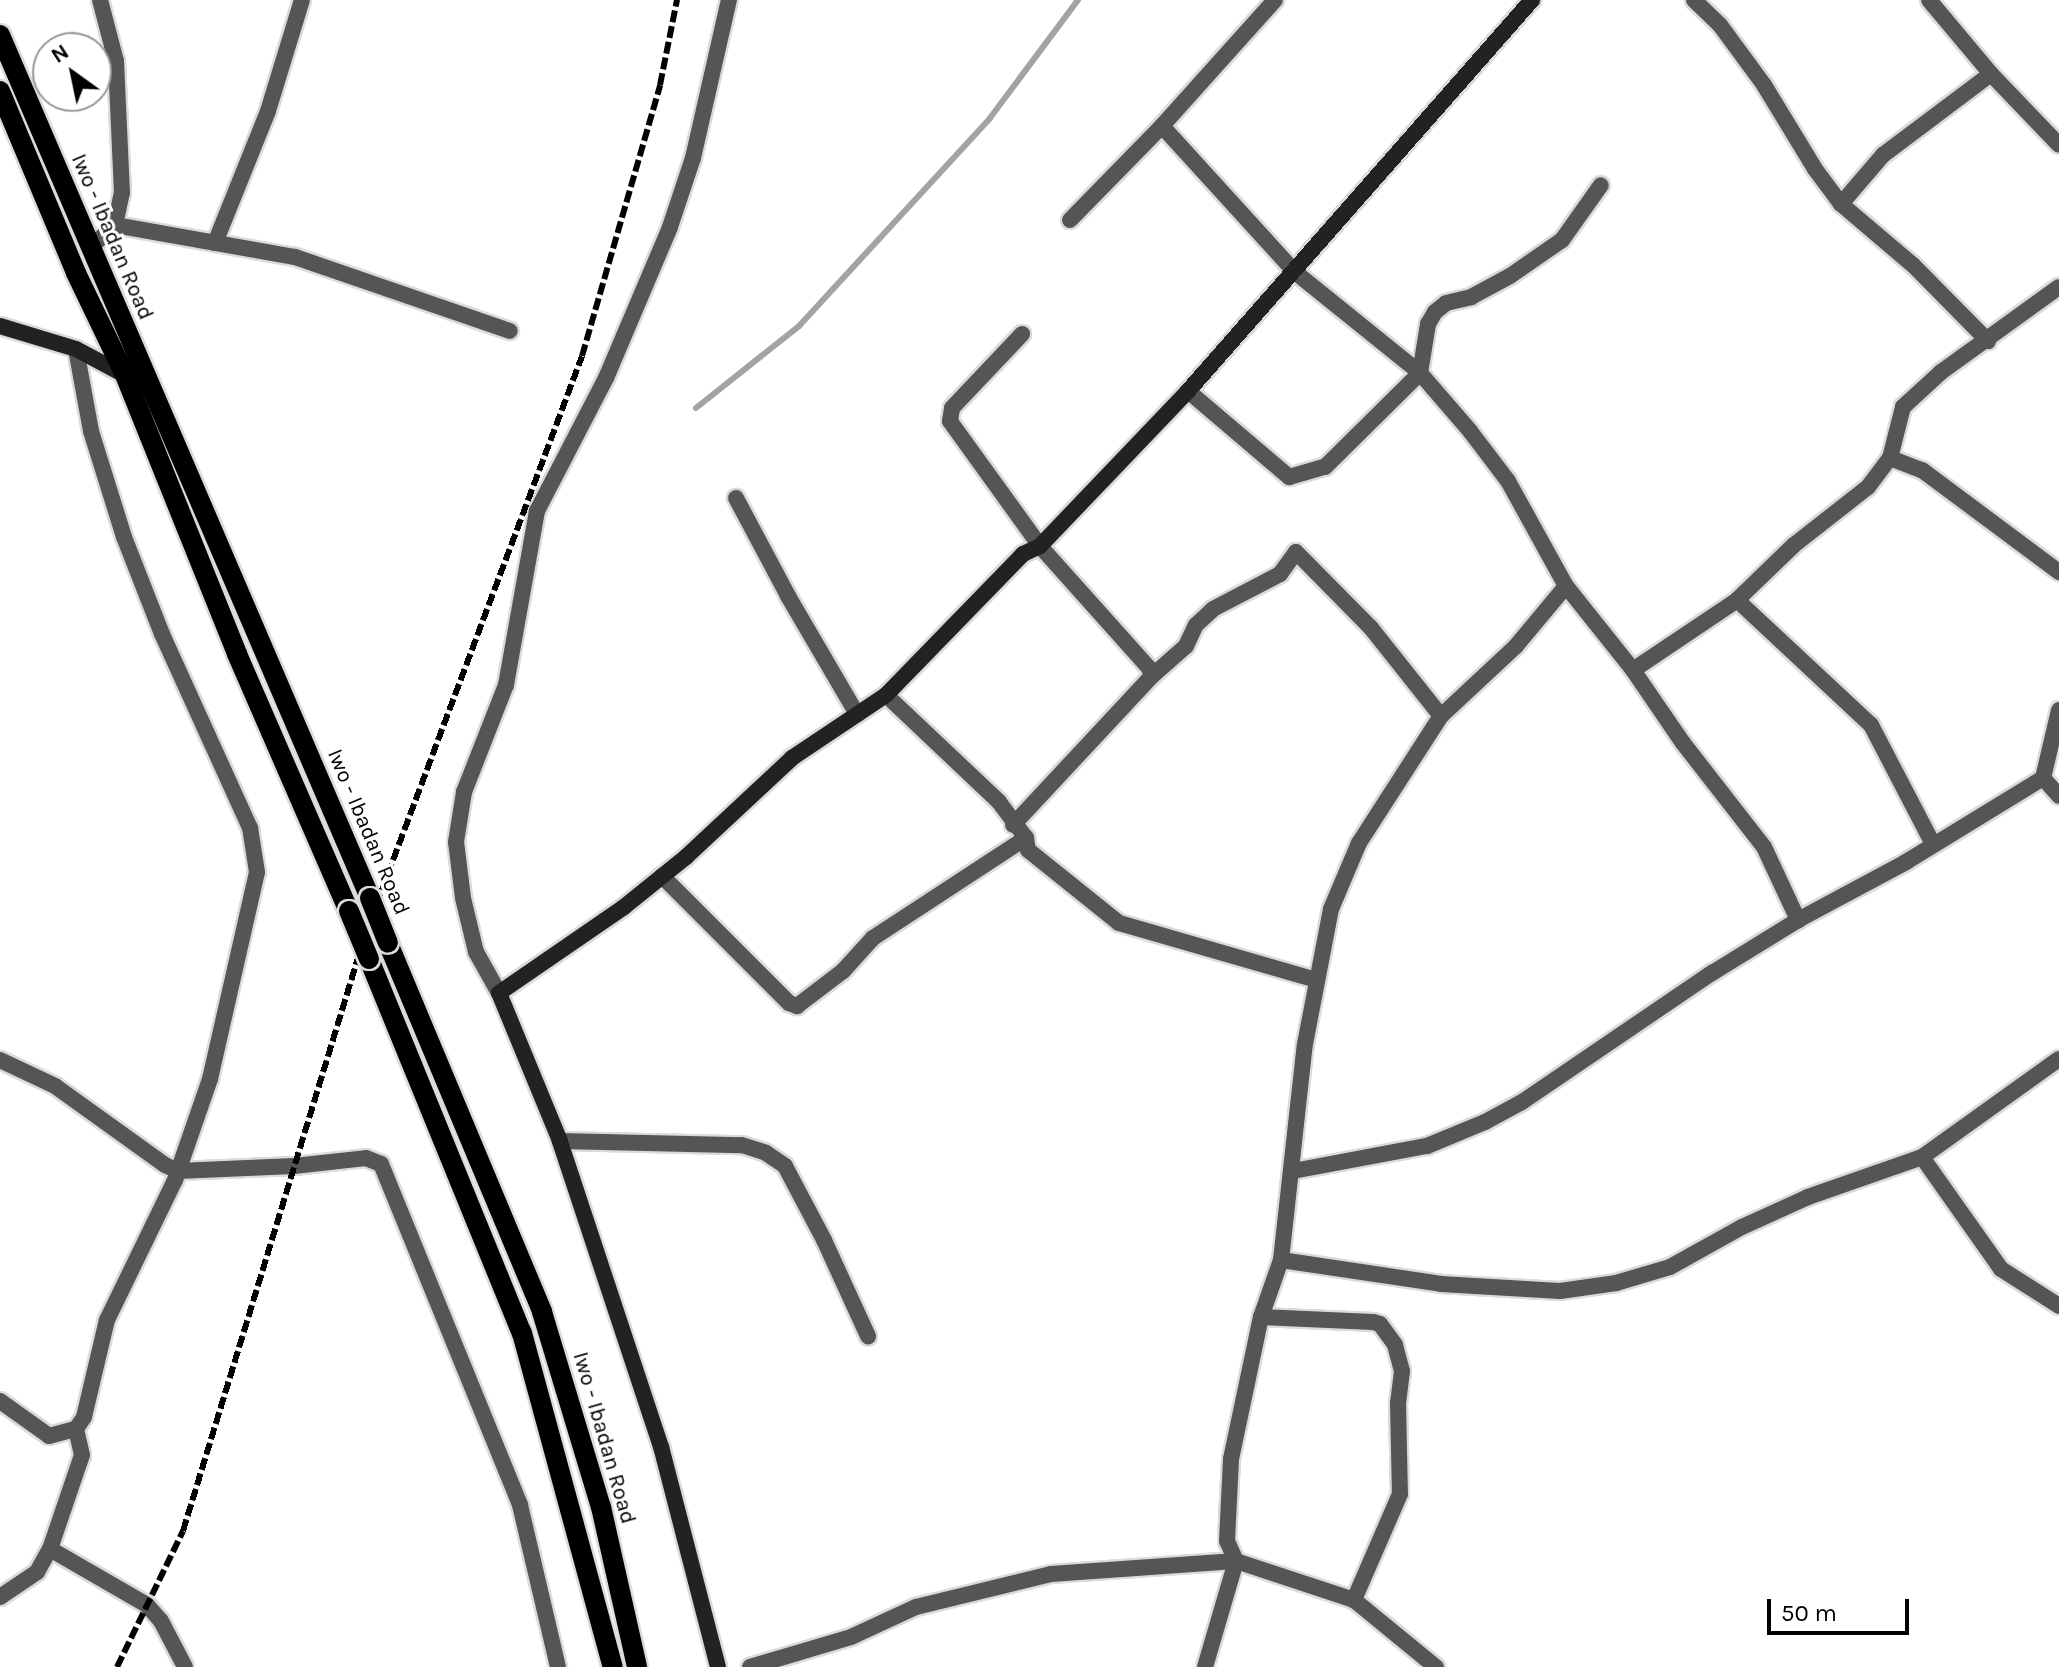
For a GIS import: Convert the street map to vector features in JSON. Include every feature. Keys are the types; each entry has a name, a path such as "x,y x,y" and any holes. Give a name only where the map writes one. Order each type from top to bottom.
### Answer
{"main road":[{"name":"Iwo - Ibadan Road","path":"0,35 370,898 542,1312 601,1507 637,1667"},
{"name":"Iwo - Ibadan Road","path":"0,91 76,273 125,375 237,654 349,911 522,1333 613,1667"}],"street":[{"path":"90,248 115,225 122,193 116,61 100,0"},
{"path":"215,243 268,111 302,0"},
{"path":"718,1667 661,1447 560,1141 499,993 476,952 463,898 456,842 464,792 506,685 537,511 606,378 670,227 693,158 729,0"},
{"path":"1070,220 1162,126 1275,0"},
{"path":"499,993 624,907 792,758 886,695 1023,554 1040,546 1188,391 1532,0"},
{"path":"1694,0 1720,25 1756,73 1815,169 1841,204 1913,265 1988,341"},
{"path":"1929,0 1991,74 2059,145"},
{"path":"1841,204 1883,155 1991,74"},
{"path":"1162,126 1295,272 1420,373 1508,481 1566,586 1633,670 1683,743 1764,847 1798,920"},
{"path":"1188,391 1289,477 1325,467 1420,373 1428,324 1435,312 1446,303 1471,297 1497,283 1562,240 1601,185"},
{"path":"115,225 295,257 510,331"},
{"path":"1633,670 1737,600 1794,545 1868,487 1890,458 1903,407 1941,372 2059,287"},
{"path":"0,326 76,349 125,375"},
{"path":"1022,334 952,408 950,421 1040,546 1149,668 1152,676"},
{"path":"0,1401 49,1436 76,1429 84,1417 107,1320 178,1171 210,1079 229,983 248,922 257,872 250,828 162,634 124,537 91,431 76,349"},
{"path":"1890,458 1922,470 2059,572"},
{"path":"736,498 788,596 857,714"},
{"path":"1013,825 1152,676 1186,646 1196,625 1213,609 1280,574 1296,552 1371,628 1441,716"},
{"path":"1205,1667 1236,1561 1227,1541 1231,1459 1261,1317 1281,1260 1305,1044 1331,909 1359,843 1441,716 1516,646 1566,586"},
{"path":"1737,600 1871,725 1933,844"},
{"path":"886,695 999,802 1013,825 1026,838 1028,850 1119,923 1317,980"},
{"path":"1293,1171 1427,1146 1485,1122 1522,1102 1712,973 2043,778 2059,710"},
{"path":"2043,778 2059,796"},
{"path":"662,876 789,1003 797,1006 807,1002 843,971 873,938 1026,838"},
{"path":"1281,1260 1441,1284 1560,1291 1616,1283 1670,1267 1742,1227 1808,1197 1922,1157 2059,1059"},
{"path":"0,1060 55,1086 165,1165 178,1171 294,1166 366,1158 381,1164 520,1505 558,1667"},
{"path":"560,1141 742,1145 766,1153 785,1166 824,1240 868,1336"},
{"path":"1922,1157 2001,1269 2036,1295 2057,1301"},
{"path":"1261,1317 1373,1322 1380,1324 1395,1345 1402,1371 1398,1402 1400,1494 1354,1600"},
{"path":"0,1597 37,1572 50,1549 82,1455 76,1429"},
{"path":"50,1549 147,1605 161,1621 185,1667"},
{"path":"750,1667 851,1637 916,1607 1051,1574 1236,1561 1354,1600 1436,1667"}],"waterway":[{"path":"696,408 799,326 990,118 1078,0"}],"railway":[{"path":"117,1667 183,1531 365,935 582,356 660,85 677,0"}]}
